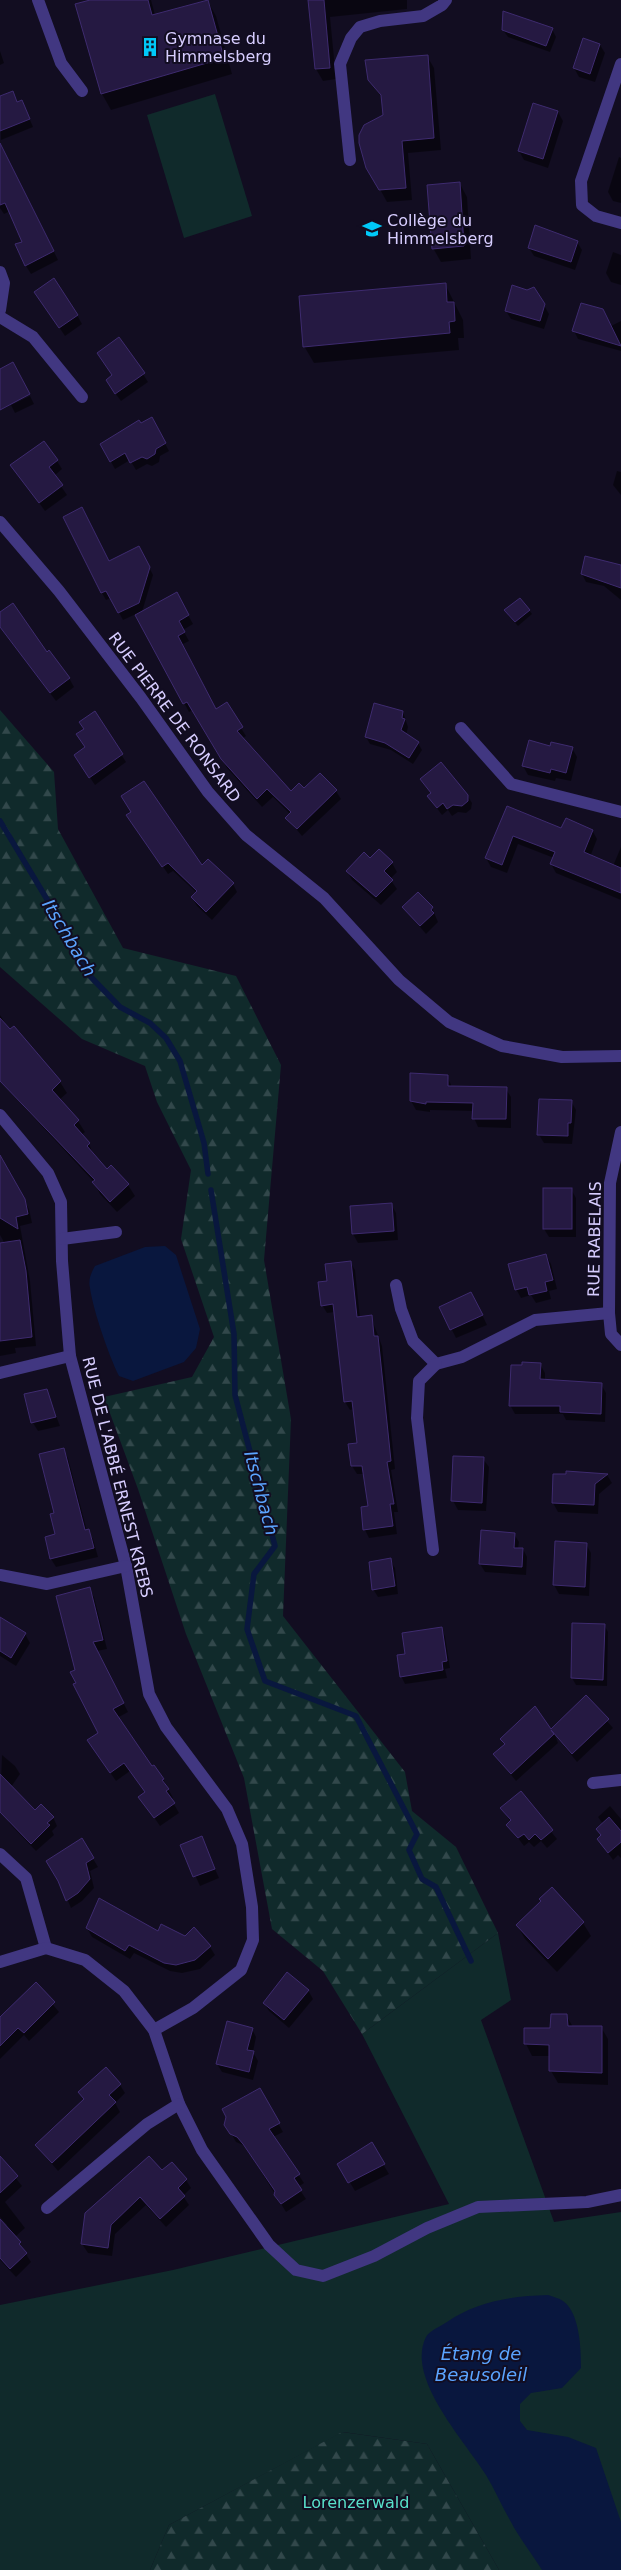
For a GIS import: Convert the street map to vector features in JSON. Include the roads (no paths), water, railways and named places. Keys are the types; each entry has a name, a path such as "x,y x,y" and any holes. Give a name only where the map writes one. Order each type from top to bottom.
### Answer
{"street":[{"path":"38,0 61,63 82,91"},
{"path":"350,160 340,64 351,38 360,27 380,21 424,16 442,5 446,0"},
{"path":"621,64 581,181 582,205 596,216 621,223"},
{"path":"0,272 4,283 0,310"},
{"path":"0,317 34,337 82,397"},
{"name":"RUE PIERRE DE RONSARD","path":"0,522 59,590 141,698 208,792 246,835 324,898 399,980 449,1022 502,1046 562,1056 621,1056"},
{"path":"461,728 511,784 621,812"},
{"name":"RUE DE L'ABBÉ ERNEST KREBS","path":"0,1115 48,1173 61,1202 70,1356 126,1566 149,1694 166,1727 227,1809 242,1844 252,1906 253,1940 240,1970 193,2008 154,2030"},
{"name":"RUE RABELAIS","path":"621,1132 610,1183 609,1313 611,1334 621,1345"},
{"path":"62,1239 116,1232"},
{"path":"396,1285 401,1308 413,1341 436,1364"},
{"path":"432,1550 417,1418 419,1381 436,1364 462,1357 536,1320 609,1313"},
{"path":"0,1372 70,1356"},
{"path":"0,1575 47,1584 126,1566"},
{"path":"593,1782 621,1780"},
{"path":"0,1854 26,1878 46,1948"},
{"path":"0,1962 46,1948 85,1960 124,1991 154,2030 179,2104 202,2150 270,2245 296,2270 323,2276 374,2256 427,2228 478,2207 587,2202 621,2195"},
{"path":"47,2208 147,2124 179,2104"}],"water":[{"path":"165,1246 176,1255 200,1329 196,1348 184,1362 133,1381 119,1376 111,1357 94,1308 89,1285 90,1277 95,1266 145,1247"},
{"name":"Étang de Beausoleil","path":"548,2295 563,2301 573,2314 581,2351 581,2368 562,2388 531,2393 520,2404 520,2421 527,2430 568,2437 596,2448 621,2522 621,2570 542,2570 515,2528 486,2475 441,2409 430,2390 424,2371 422,2353 426,2337 435,2329 483,2304 509,2298"}],"waterway":[{"name":"Itschbach","path":"0,821 63,926 88,974 120,1007 150,1023 166,1038 180,1061 204,1143 208,1174"},
{"name":"Itschbach","path":"211,1190 234,1334 235,1395 275,1546 254,1574 247,1629 265,1681 356,1716 417,1834 409,1850 422,1879 436,1887 471,1961"}],"place":[{"name":"Gymnase du Himmelsberg","path":"150,47"},
{"name":"Collège du Himmelsberg","path":"372,229"}],"park label":[{"name":"Lorenzerwald","path":"356,2502"}]}
